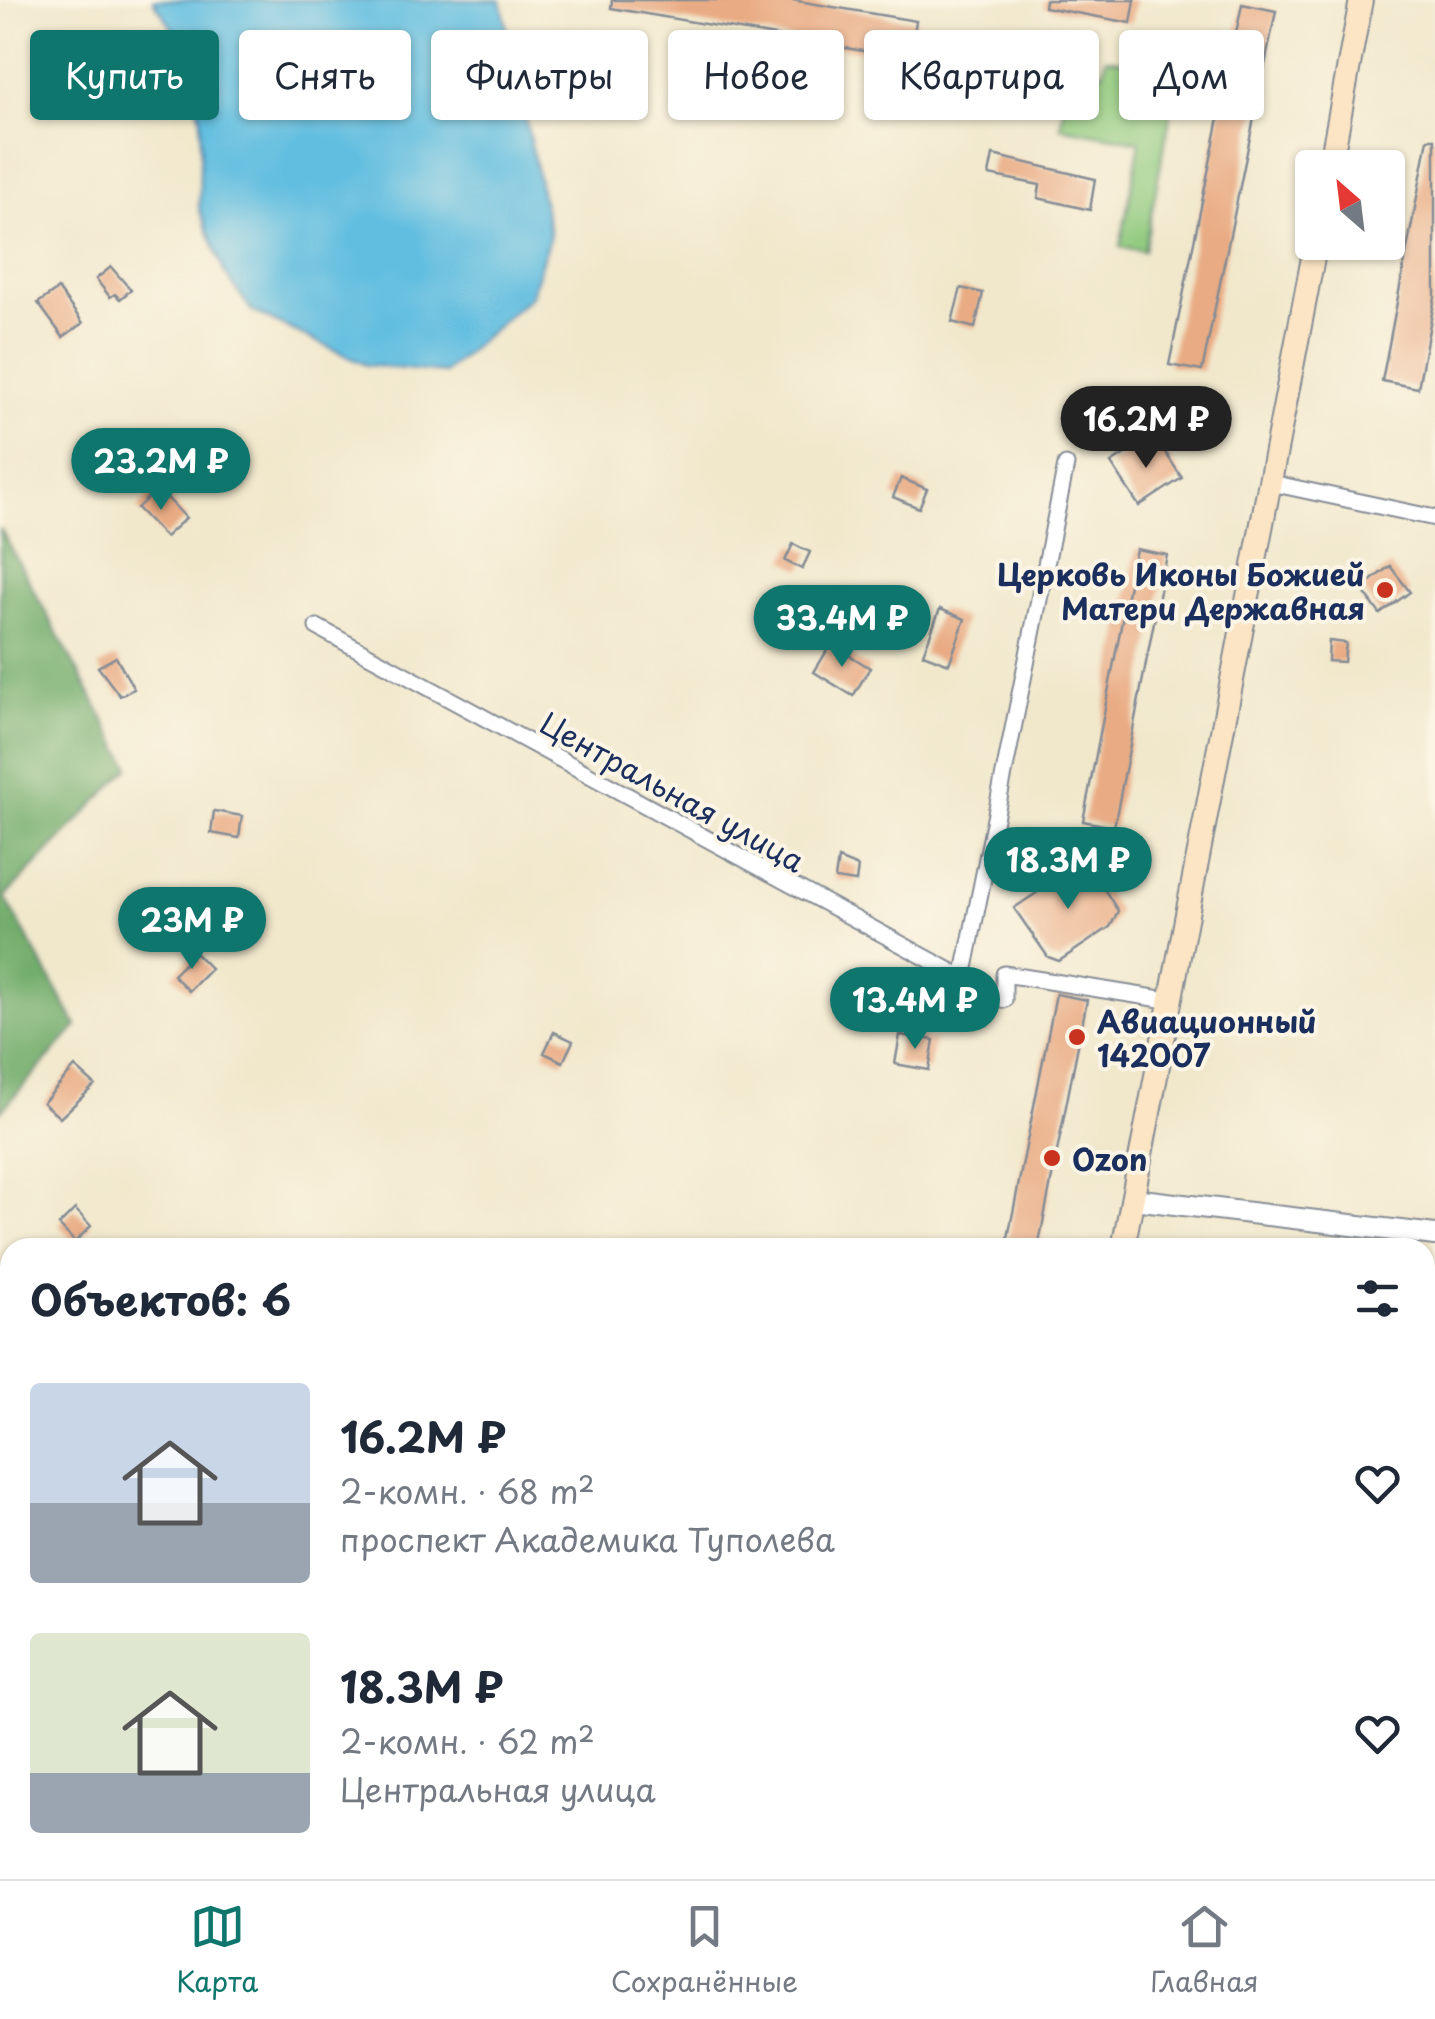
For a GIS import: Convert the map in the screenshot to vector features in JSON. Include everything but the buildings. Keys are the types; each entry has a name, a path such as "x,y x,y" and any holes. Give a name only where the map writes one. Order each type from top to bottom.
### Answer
{"main road":[{"path":"1333,150 1361,0"},
{"path":"1125,1238 1167,1000 1200,860 1313,260"}],"street":[{"path":"963,978 1066,465"},
{"path":"1271,483 1435,518"},
{"name":"Центральная улица","path":"317,627 1004,1000 1004,974 1167,1000"},
{"path":"1133,1199 1435,1235"}],"green space":[{"path":"1106,58 1119,60 1119,120 1169,120 1144,251 1120,247 1140,142 1060,127 1061,120 1099,120 1099,72 1103,73"},
{"path":"0,528 130,767 5,897 77,1026 0,1112"}],"water":[{"path":"153,0 501,0 507,30 431,30 431,120 526,120 550,235 531,296 444,373 366,365 252,311 225,274 199,209 201,120 219,120 219,30 173,29"}],"place":[{"name":"Церковь Иконы Божией Матери Державная","path":"1385,590"},
{"name":"Авиационный 142007","path":"1077,1037"},
{"name":"Ozon","path":"1052,1158"}]}
